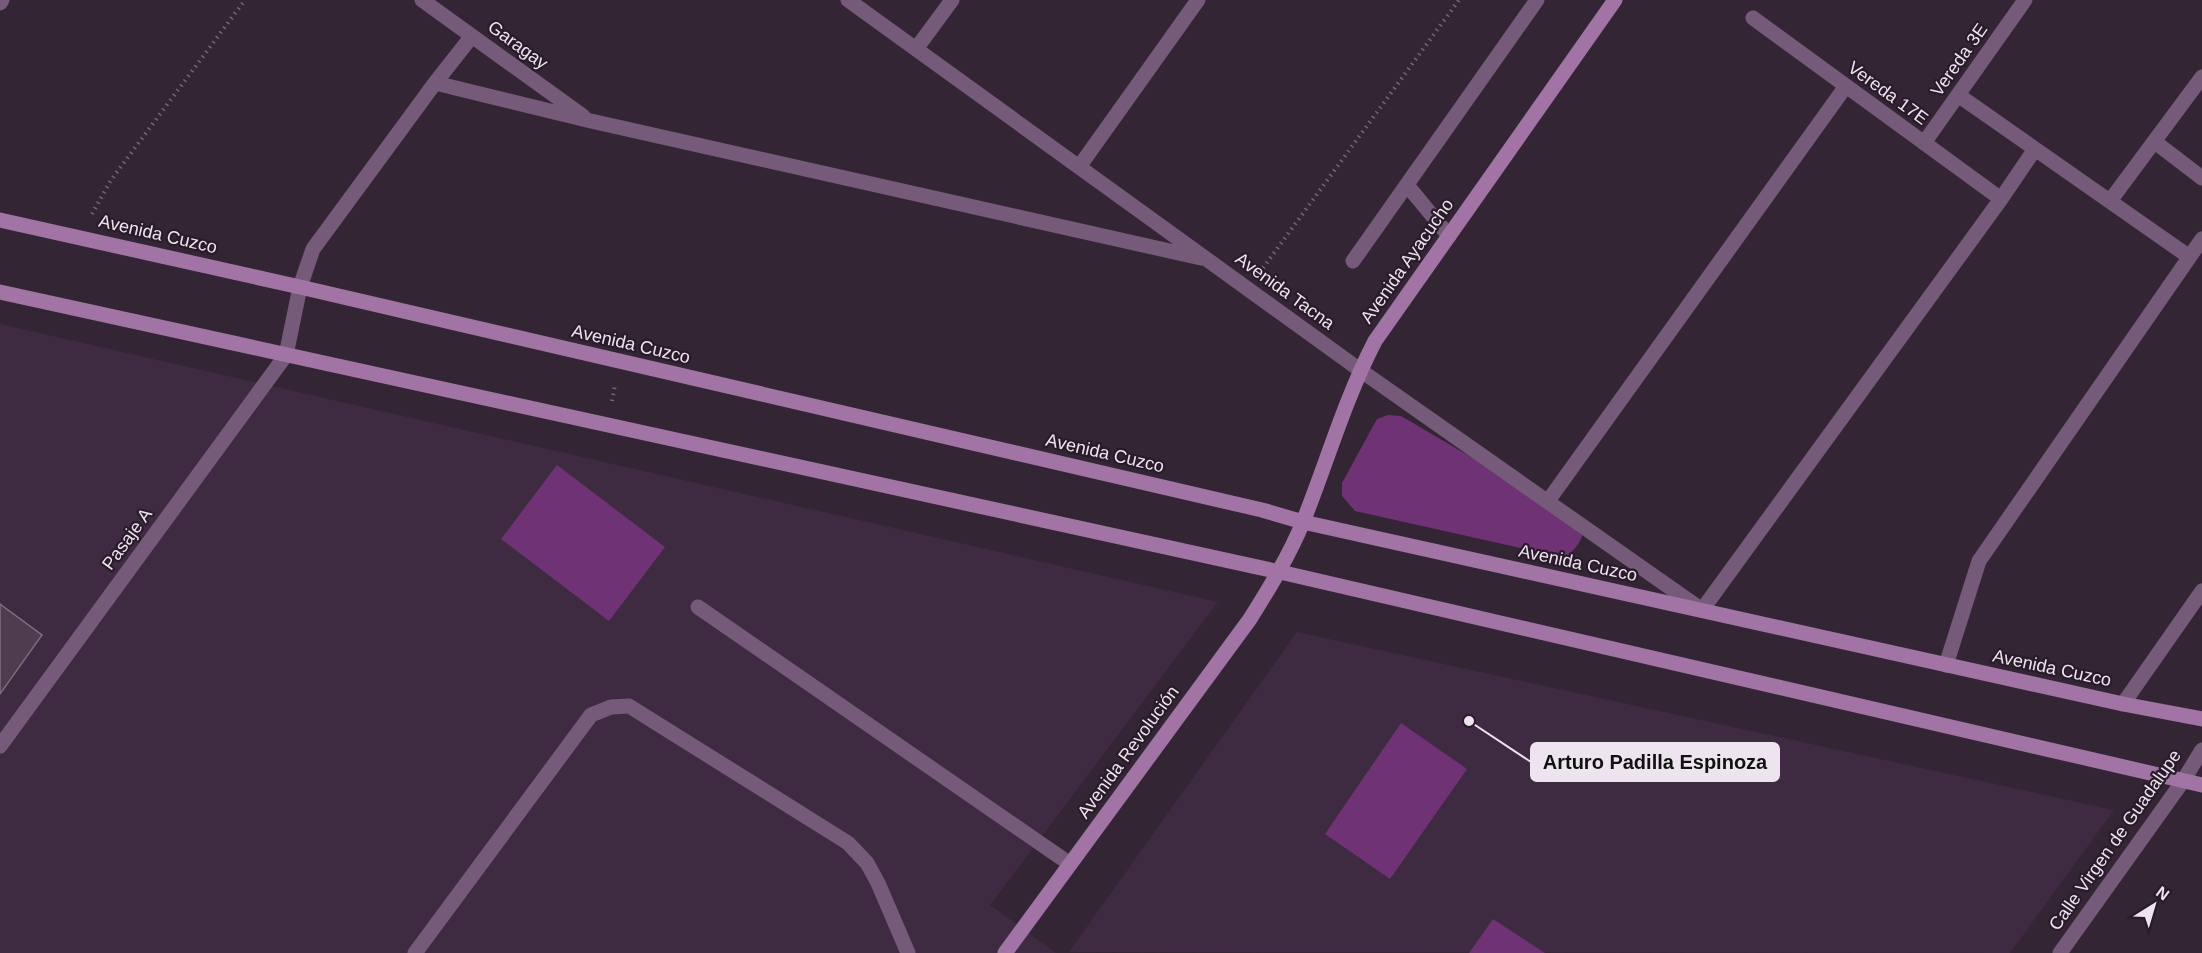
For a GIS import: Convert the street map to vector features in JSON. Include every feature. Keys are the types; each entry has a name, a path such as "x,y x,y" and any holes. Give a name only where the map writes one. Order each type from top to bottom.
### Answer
{"street":[{"name":"Garagay","path":"422,0 591,121"},
{"name":"Avenida Tacna","path":"848,0 1360,370 1702,610"},
{"path":"916,49 952,0"},
{"path":"1079,167 1198,0"},
{"path":"1353,261 1537,0"},
{"name":"Avenida Ayacucho","path":"1280,572 1303,522 1360,370 1375,341 1615,0"},
{"name":"Vereda 3E","path":"1924,143 2025,0"},
{"name":"Vereda 17E","path":"1753,18 2001,199"},
{"path":"286,355 300,286 313,249 472,36"},
{"path":"2110,201 2202,77"},
{"path":"435,83 591,121 1208,259"},
{"path":"1548,501 1846,86"},
{"path":"1958,95 2188,256"},
{"path":"2155,142 2202,178"},
{"path":"1702,610 2001,199 2035,148"},
{"path":"1407,185 1449,236"},
{"name":"Avenida Cuzco","path":"0,220 300,286 1262,510 1303,522 2123,704 2202,719"},
{"path":"1946,665 1979,561 2188,256 2202,239"},
{"path":"0,292 1280,572 2202,785"},
{"name":"Pasaje A","path":"0,746 286,355"},
{"name":"Avenida Revolución","path":"1005,953 1250,619 1280,572"},
{"path":"2123,704 2202,591"},
{"path":"698,607 1070,864"},
{"path":"415,953 591,715 611,708 629,706 848,843 867,863 878,883 908,953"},
{"name":"Calle Virgen de Guadalupe","path":"2060,953 2183,781 2202,750"}],"path":[{"path":"80,237 111,180 245,0"},
{"path":"1248,288 1459,0"},
{"path":"607,425 620,361"}],"shaded area":[{"path":"0,324 1218,602 990,905 1056,953 0,953"},
{"path":"1388,415 1401,416 1582,522 1580,542 1565,558 1355,511 1342,496 1342,483 1377,419"},
{"path":"557,465 665,547 609,621 501,539"},
{"path":"1297,632 2114,810 2010,953 1069,952"},
{"path":"1401,723 1467,769 1390,879 1325,834"},
{"path":"1493,919 1545,953 1469,953"}],"building":[{"path":"0,604 42,635 0,694"}],"place":[{"name":"Arturo Padilla Espinoza","path":"1469,721"}]}
